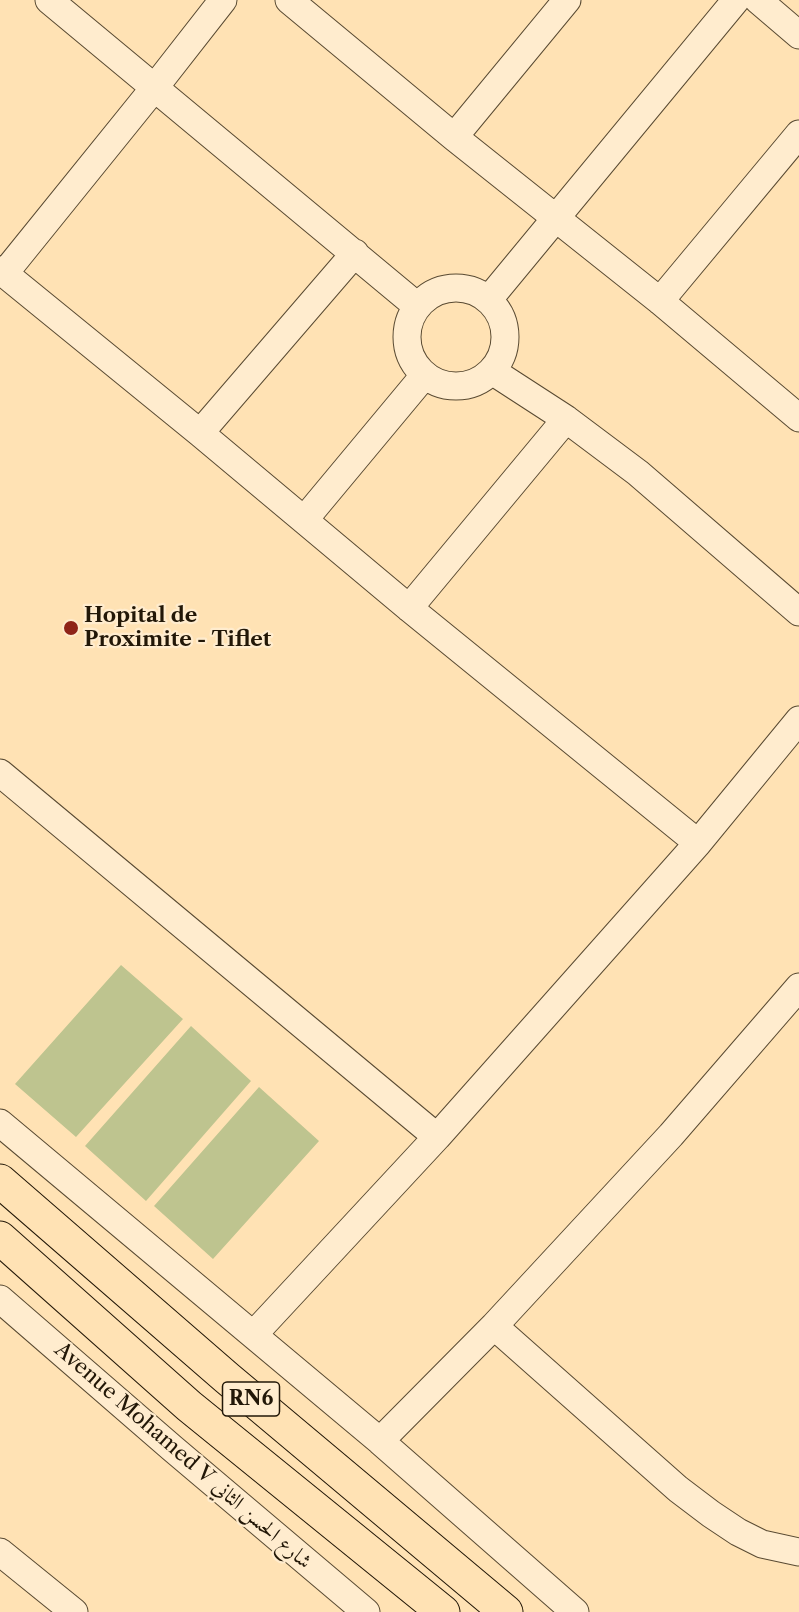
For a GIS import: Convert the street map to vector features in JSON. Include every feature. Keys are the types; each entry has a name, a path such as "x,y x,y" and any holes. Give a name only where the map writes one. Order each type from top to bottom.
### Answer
{"main road":[{"name":"RN6","path":"0,1181 227,1378 506,1612"},
{"name":"RN6","path":"0,1238 189,1406 442,1612"}],"street":[{"path":"49,0 417,306"},
{"path":"223,0 155,87 2,272 698,843"},
{"path":"289,0 454,137 660,301 799,418"},
{"path":"454,137 567,0"},
{"path":"489,299 736,0"},
{"path":"758,0 799,35"},
{"path":"660,301 799,134"},
{"path":"200,434 355,253"},
{"path":"459,287 475,291 489,299 505,326 506,342 502,358 492,371 479,382 462,387 446,386 423,377 409,354 406,337 409,321 417,306 429,295 443,289 459,287"},
{"path":"492,371 566,419 638,473 799,612"},
{"path":"304,520 423,377"},
{"path":"409,608 566,419"},
{"path":"254,1334 437,1137 698,843 799,720"},
{"path":"0,772 437,1137"},
{"path":"380,1441 494,1326 671,1135 799,987"},
{"path":"0,1123 380,1441 575,1612"},
{"name":"Avenue Mohamed V شارع الحسن الثاني","path":"0,1299 366,1612"},
{"path":"494,1326 678,1489 711,1515 762,1544 799,1552"},
{"path":"0,1551 74,1612"}],"green space":[{"path":"121,965 183,1019 76,1137 15,1084"},
{"path":"191,1026 251,1081 146,1201 85,1146"},
{"path":"259,1087 319,1141 213,1259 154,1206"}],"place":[{"name":"Hopital de Proximite - Tiflet","path":"71,628"}]}
